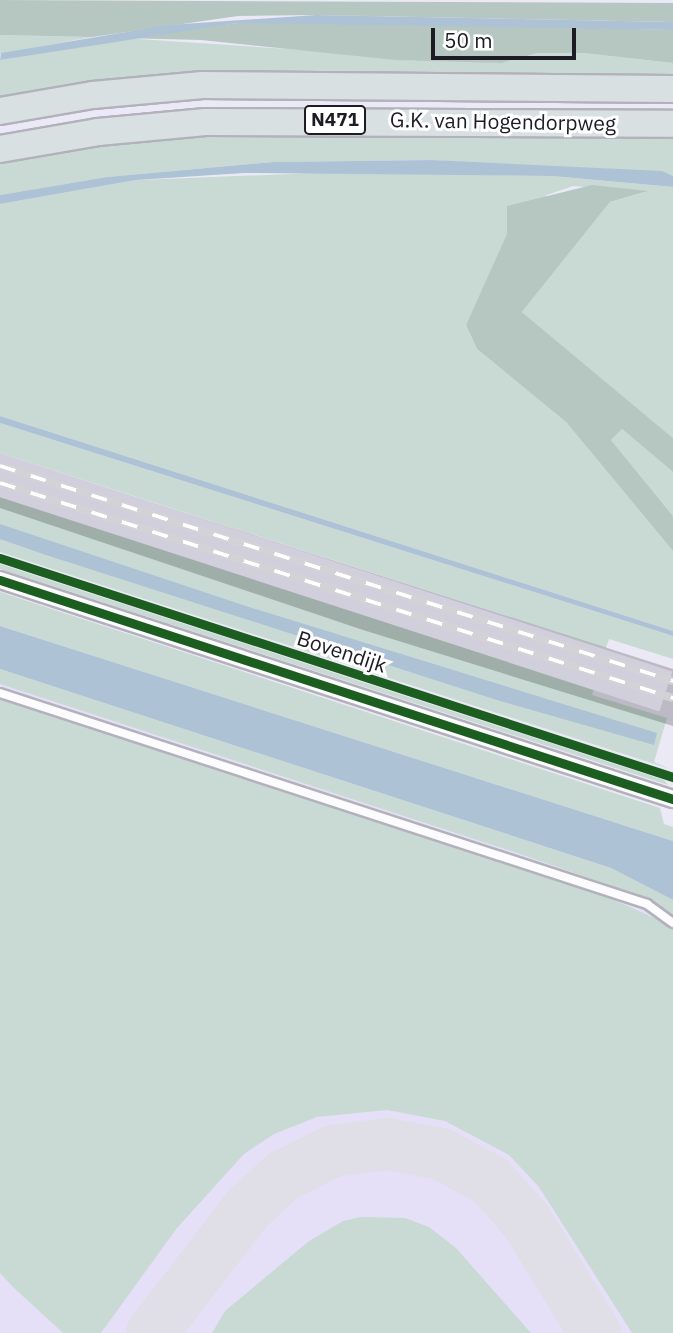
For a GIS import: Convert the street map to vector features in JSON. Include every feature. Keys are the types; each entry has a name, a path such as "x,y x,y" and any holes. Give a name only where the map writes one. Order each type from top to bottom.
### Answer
{"main road":[{"name":"G.K. van Hogendorpweg","path":"0,111 93,95 204,85 673,89"},
{"name":"G.K. van Hogendorpweg","path":"0,149 98,132 206,122 673,124"}],"street":[{"name":"Bovendijk","path":"0,580 673,799"}],"lane":[{"path":"0,693 647,904 673,923"}],"shaded area":[{"path":"0,0 673,3 673,22 238,16 92,37 0,35"},
{"path":"316,21 673,30 673,63 583,53 538,53 502,63 396,60 201,40 123,38 238,23"},
{"path":"0,35 92,37 0,54"},
{"path":"123,38 502,63 538,53 583,53 673,63 673,76 252,73 0,101 0,60"},
{"path":"231,131 673,134 673,176 432,160 274,162 107,177 0,195 0,158"},
{"path":"341,172 552,176 673,187 673,438 522,312 610,202 645,192 573,186 547,195 508,234 466,325 477,349 566,422 673,551 673,631 0,416 0,204 136,180"},
{"path":"592,185 648,191 610,202 522,312 673,438 673,472 622,429 611,440 673,516 673,551 566,422 477,349 466,325 507,234 507,206"},
{"path":"0,423 673,636 673,659 609,639 606,648 0,453"},
{"path":"622,429 673,472 673,516 611,440"},
{"path":"0,495 595,686 592,695 667,718 654,762 670,769 0,552"},
{"path":"0,564 664,780 668,785 0,569"},
{"path":"0,592 660,808 664,824 673,827 673,841 0,626"},
{"path":"0,669 611,868 673,900 673,915 644,897 511,851 0,684"},
{"path":"0,681 609,874 673,906 673,1333 0,1333"},
{"path":"0,699 605,896 664,922 673,930 673,1333 632,1333 539,1187 509,1155 445,1121 387,1110 317,1117 274,1134 244,1154 177,1228 101,1333 63,1333 13,1287 0,1273"},
{"path":"361,1217 405,1218 429,1227 456,1248 531,1333 212,1333 225,1311 309,1241 343,1221"}],"water":[{"path":"316,15 673,22 673,30 238,23 0,60 1,53 168,25"},
{"path":"432,160 662,171 673,176 673,187 552,176 244,173 136,180 0,204 0,195 107,177 274,162"},
{"path":"0,416 673,631 673,636 0,423"},
{"path":"0,524 249,607 657,733 654,745 500,701 43,554 0,539"},
{"path":"0,626 673,841 673,900 611,868 0,669"}],"building":[{"path":"0,453 672,671 659,711 0,497"}],"taxiway":[{"path":"152,1333 248,1208 283,1176 333,1151 388,1144 441,1154 490,1180 527,1222 595,1333"}],"railway":[{"path":"0,466 673,681"},
{"path":"0,483 673,698"}],"cycle path":[{"path":"0,558 673,777"},
{"path":"0,580 673,799"}]}
